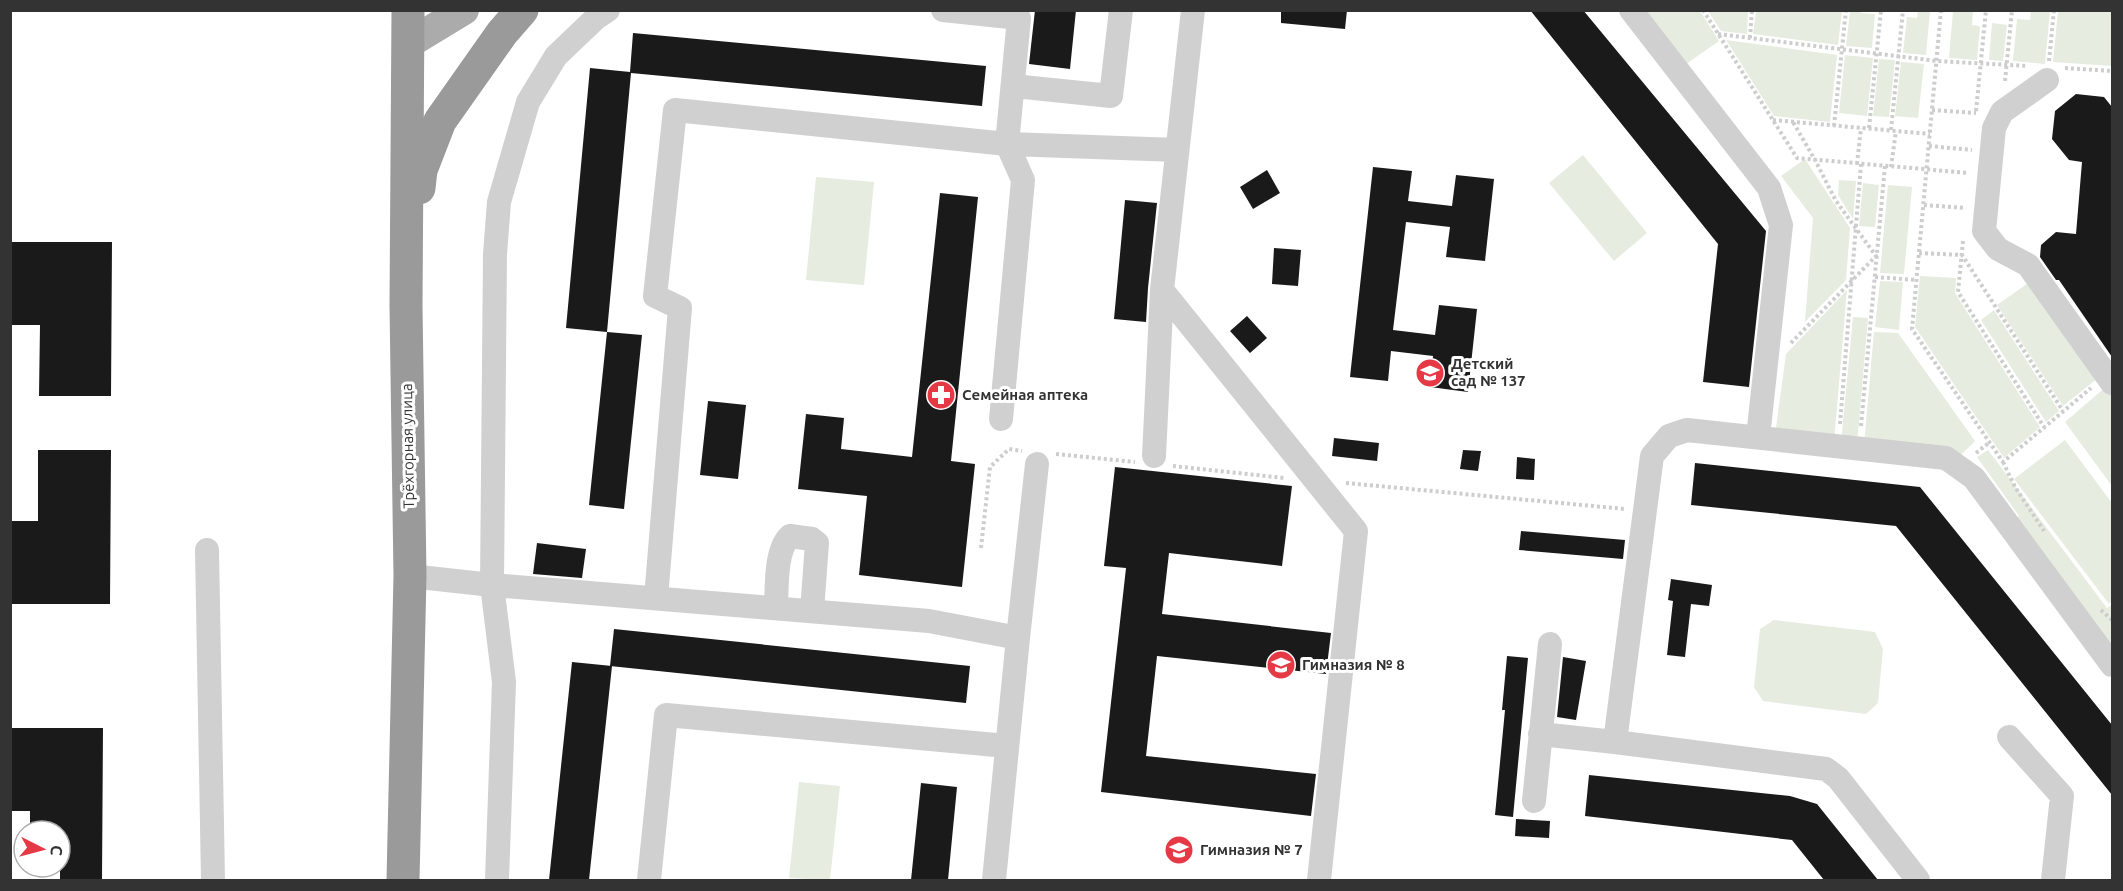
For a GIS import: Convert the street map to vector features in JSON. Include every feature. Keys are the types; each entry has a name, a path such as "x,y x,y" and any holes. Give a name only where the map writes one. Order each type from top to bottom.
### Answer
{"highway":[{"name":"Трёхгорная улица","path":"403,880 410,576 406,306 408,10"},
{"path":"406,306 421,170 440,120 502,33 522,10"}],"main road":[{"path":"408,44 464,10"}],"street":[{"path":"497,880 504,682 492,585 495,254 499,202 528,102 556,56 596,18 608,10"},
{"path":"943,10 1019,14 1007,144 1023,180 1001,419"},
{"path":"1013,86 1111,96 1120,10"},
{"path":"1151,461 1162,290 1193,10"},
{"path":"1631,10 1769,188 1781,225 1758,437"},
{"path":"2047,80 2002,112 1994,128 1984,231 1998,249 2028,265 2109,379"},
{"path":"656,598 680,308 656,296 675,110 1007,144 1177,150"},
{"path":"1162,290 1356,531 1319,880"},
{"path":"1615,742 1653,456 1669,436 1687,430 1946,458 1974,478 2112,665"},
{"path":"994,880 1038,456"},
{"path":"776,608 780,553 784,542 790,536 812,539 817,543 812,611"},
{"path":"207,550 213,880"},
{"path":"410,576 492,585 929,621 1018,638"},
{"path":"1534,801 1550,644"},
{"path":"649,880 666,715 1007,746"},
{"path":"1540,734 1826,769 1838,778 1918,880"},
{"path":"2009,737 2062,796 2053,880"}],"path":[{"path":"1703,10 1797,158 1970,173"},
{"path":"1750,38 1752,10"},
{"path":"1833,126 1846,10"},
{"path":"1869,128 1881,10"},
{"path":"1891,167 1903,10"},
{"path":"1941,10 1912,328 2004,462 2015,487 2044,532"},
{"path":"2002,112 2012,10"},
{"path":"2047,80 2054,10"},
{"path":"1718,34 1936,61"},
{"path":"1932,110 1976,113"},
{"path":"1773,120 1930,134"},
{"path":"1793,122 1836,201 1876,256"},
{"path":"1849,447 1852,279 1861,128"},
{"path":"1929,146 1972,150"},
{"path":"1849,447 1875,277 1885,166"},
{"path":"1924,205 1966,208"},
{"path":"1919,253 1962,255 2063,411"},
{"path":"1790,344 1876,256"},
{"path":"1875,277 1916,280"},
{"path":"2004,462 2063,411 2109,379"},
{"path":"981,548 990,467 1009,449 1038,456 1151,461 1315,481 1629,509"},
{"path":"2098,607 2112,620"}],"shaded area":[{"path":"1640,11 1700,11 1719,41 1686,64"},
{"path":"1708,11 1748,11 1747,34 1721,31"},
{"path":"1756,11 1842,11 1838,45 1753,34"},
{"path":"1850,11 1875,14 1872,48 1846,46"},
{"path":"1918,11 1930,11 1926,55 1903,53 1907,17 1917,18"},
{"path":"1953,11 1973,11 1972,25 1980,26 1977,60 1949,58"},
{"path":"2031,11 2050,11 2045,64 2013,61 2017,19 2030,20"},
{"path":"2058,11 2112,11 2112,66 2053,62"},
{"path":"1992,23 2007,25 2003,61 1989,60"},
{"path":"1726,40 1837,55 1830,122 1774,116"},
{"path":"1845,55 1873,58 1867,116 1839,113"},
{"path":"1879,59 1895,60 1889,117 1873,116"},
{"path":"1901,62 1924,64 1918,118 1895,116"},
{"path":"1583,155 1647,233 1614,261 1549,183"},
{"path":"1805,159 1850,228 1846,280 1805,322 1813,218 1781,176"},
{"path":"816,177 874,182 864,285 806,280"},
{"path":"1839,180 1856,181 1853,219 1838,195"},
{"path":"1863,183 1879,185 1875,227 1859,226"},
{"path":"1888,185 1912,187 1904,274 1880,273"},
{"path":"1920,276 1956,278 1955,293 2040,427 2004,458 1915,327"},
{"path":"2034,279 2103,374 2063,406 1997,305"},
{"path":"1880,281 1903,282 1899,330 1875,327"},
{"path":"1847,290 1834,442 1775,435 1786,354"},
{"path":"1994,310 2059,411 2046,422 1981,320"},
{"path":"1853,317 1868,318 1857,445 1841,443"},
{"path":"1874,332 1898,333 1975,441 1961,455 1864,445"},
{"path":"2108,385 2112,391 2112,486 2065,422"},
{"path":"2065,440 2112,503 2112,601 2109,604 2014,479"},
{"path":"1988,450 2107,608 2112,605 2112,659 2012,522 2019,516 1977,457"},
{"path":"1774,620 1875,632 1883,649 1878,703 1866,714 1763,701 1754,687 1760,629"},
{"path":"799,782 840,786 830,880 789,878"}],"building":[{"path":"1035,10 1076,10 1070,69 1029,64"},
{"path":"1281,10 1347,10 1345,29 1281,23"},
{"path":"1530,10 1583,10 1766,231 1749,387 1703,382 1718,244"},
{"path":"633,33 986,66 982,106 631,73 607,332 566,328 590,68 630,72"},
{"path":"2076,94 2104,97 2112,107 2112,357 2059,280 2056,280 2040,257 2041,245 2056,232 2076,234 2082,162 2069,160 2052,139 2055,111"},
{"path":"1373,167 1412,171 1408,201 1452,206 1456,175 1494,179 1485,261 1446,257 1450,227 1406,222 1393,330 1435,335 1439,305 1477,309 1468,392 1430,387 1433,356 1391,351 1388,381 1350,377"},
{"path":"1267,170 1280,193 1253,209 1240,187"},
{"path":"940,193 978,197 951,461 975,464 962,587 859,575 867,496 798,489 806,414 844,418 841,449 912,457"},
{"path":"1125,200 1157,203 1146,322 1114,319"},
{"path":"10,242 112,242 111,396 39,396 40,325 10,325"},
{"path":"1274,248 1301,250 1298,286 1272,284"},
{"path":"1247,316 1267,338 1250,353 1230,331"},
{"path":"607,332 642,335 624,509 589,505"},
{"path":"708,401 746,405 738,479 700,475"},
{"path":"1334,438 1379,443 1377,461 1332,456"},
{"path":"38,450 111,450 110,604 10,604 10,521 38,521"},
{"path":"1463,450 1481,451 1478,471 1460,469"},
{"path":"1517,457 1535,459 1534,480 1516,479"},
{"path":"1695,463 1920,487 2112,725 2112,795 1896,526 1691,505"},
{"path":"1115,467 1292,486 1282,566 1169,553 1162,614 1331,633 1326,674 1157,656 1146,756 1316,774 1311,816 1101,792 1126,568 1104,566"},
{"path":"1521,531 1625,540 1623,559 1519,550"},
{"path":"537,543 586,549 582,578 533,574"},
{"path":"1671,579 1712,585 1709,606 1691,604 1685,657 1667,655 1673,601 1668,600"},
{"path":"614,629 970,666 966,703 610,666"},
{"path":"1507,656 1528,658 1513,817 1495,815 1505,710 1502,710"},
{"path":"1563,657 1586,661 1576,720 1557,717"},
{"path":"572,662 612,666 589,880 549,880"},
{"path":"10,728 103,728 102,880 60,880 72,879 72,819 30,819 30,811 10,811"},
{"path":"1589,775 1790,796 1817,804 1878,880 1824,880 1792,840 1585,816"},
{"path":"921,783 957,787 948,880 911,880"},
{"path":"1516,819 1550,821 1549,838 1515,836"}],"place":[{"name":"Детский сад № 137","path":"1430,373"},
{"name":"Семейная аптека","path":"941,395"},
{"name":"Гимназия № 8","path":"1281,665"},
{"name":"Гимназия № 7","path":"1179,850"}]}
